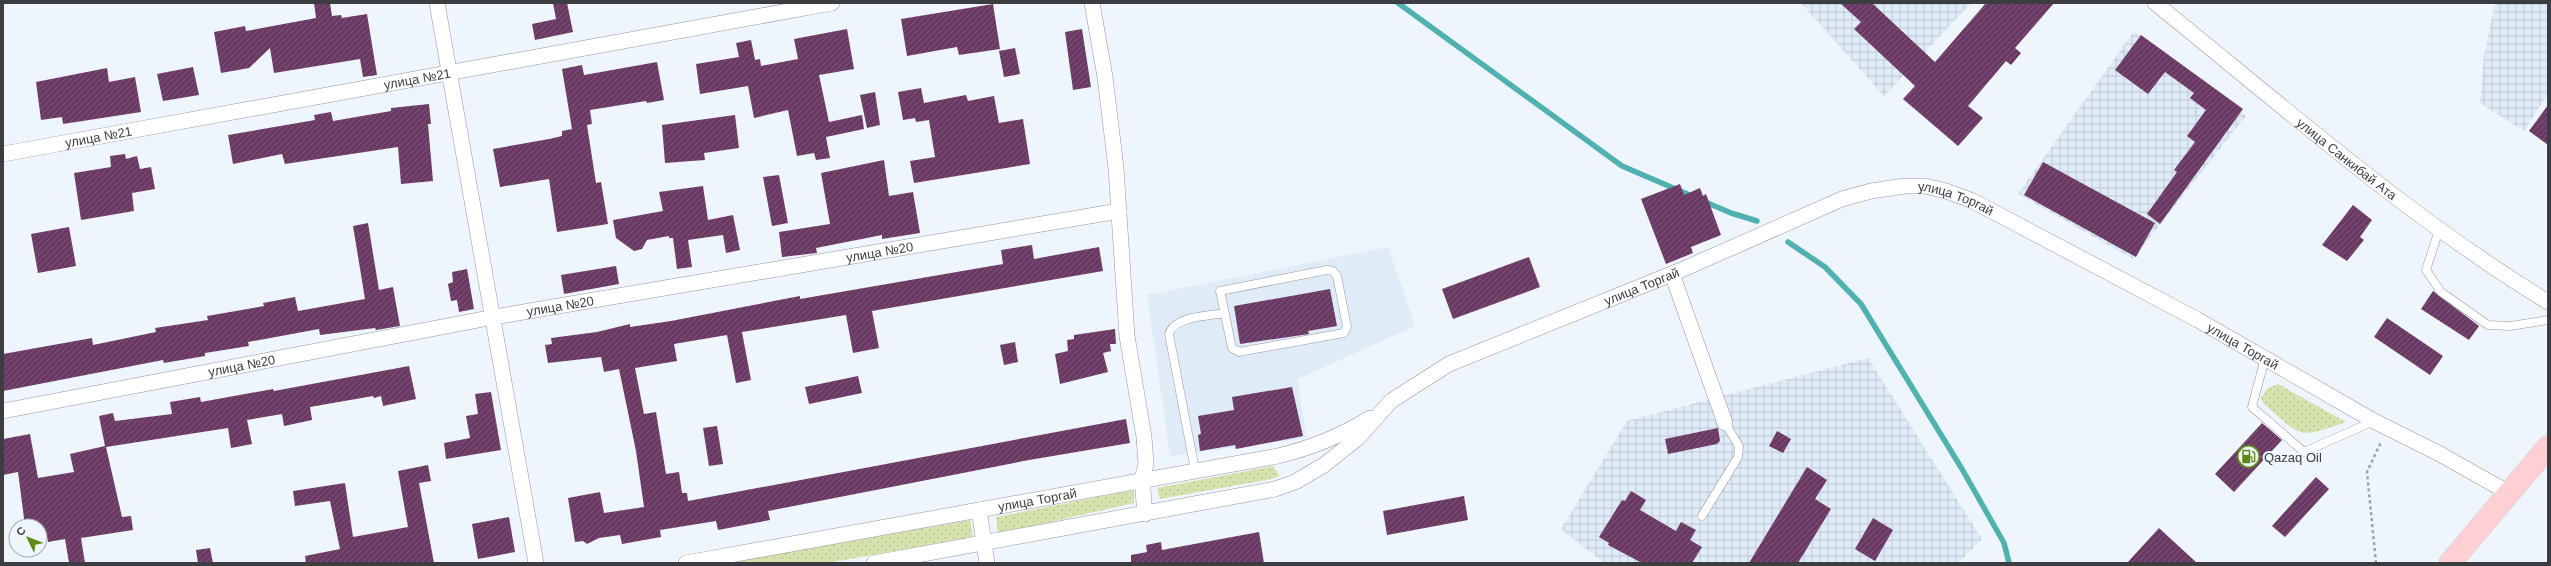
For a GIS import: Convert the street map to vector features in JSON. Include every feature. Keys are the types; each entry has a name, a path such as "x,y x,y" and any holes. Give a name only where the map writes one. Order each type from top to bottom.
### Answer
{"highway":[{"path":"2450,563 2548,447"}],"street":[{"path":"437,3 494,317 536,563"},
{"name":"улица №21","path":"3,154 832,3"},
{"path":"1092,3 1105,77 1116,168 1127,336 1144,437 1146,464 1142,479 1145,514"},
{"name":"улица Санкибай Ата","path":"2155,3 2361,171 2439,230 2548,302"},
{"name":"улица Торгай","path":"686,563 1303,450 1337,437 1380,412 1423,379 1449,364 1672,274 1842,198 1871,191 1905,186 1925,186 1973,201 2198,320 2374,421 2509,492"},
{"name":"улица №20","path":"3,411 494,317 1118,211"},
{"path":"1672,274 1725,423"},
{"name":"улица Торгай","path":"874,563 986,544 1275,489 1295,482 1347,447 1372,424 1380,412"},
{"path":"979,510 986,544 987,563"}],"lane":[{"path":"2439,230 2426,270 2441,292 2488,325 2510,326 2548,320"},
{"path":"1327,270 1333,271 1337,276 1347,327 1344,333 1334,336 1239,352 1232,348 1225,314 1220,291 1327,270"},
{"path":"1195,470 1169,334 1174,324 1181,321 1225,314"},
{"path":"2265,358 2252,408 2304,452 2374,421"},
{"path":"1702,516 1738,457 1739,446 1725,423"}],"path":[{"path":"2376,563 2367,472 2388,428"}],"shaded area":[{"path":"1801,3 1971,3 1884,96"},
{"path":"2495,3 2548,3 2548,94 2524,131 2480,103 2484,56"},
{"path":"2134,31 2246,116 2133,259 2018,194"},
{"path":"1388,247 1415,326 1298,379 1306,438 1170,456 1147,295"},
{"path":"1868,358 1982,539 1958,563 1604,563 1561,529 1627,421"}],"green space":[{"path":"2278,384 2346,422 2308,433 2293,429 2263,403 2261,398 2268,388"},
{"path":"1273,466 1280,476 1272,479 1160,499 1157,488"},
{"path":"1134,490 1134,503 998,534 996,517"},
{"path":"970,520 973,538 826,563 726,563"}],"building":[{"path":"314,3 330,3 332,16 341,15 342,18 367,14 377,75 363,77 360,59 274,73 270,48 249,68 221,73 214,32 245,26 246,31 316,18"},
{"path":"553,3 567,3 573,32 535,40 532,24 556,19"},
{"path":"1840,3 1872,3 1935,62 1986,3 2054,3 2015,48 2021,53 2011,65 2006,61 1968,106 1983,118 1958,146 1903,99 1915,86 1854,29 1861,22"},
{"path":"993,4 1000,49 959,55 957,47 907,56 901,19"},
{"path":"847,29 854,69 819,75 829,122 862,115 864,129 826,137 830,158 816,160 814,153 797,156 788,110 754,118 748,86 700,94 696,64 739,57 736,43 751,40 755,60 760,59 761,66 798,59 794,39"},
{"path":"1082,29 1091,87 1073,90 1065,32"},
{"path":"2141,35 2243,109 2160,224 2147,214 2177,172 2174,170 2195,142 2187,136 2206,110 2190,98 2194,93 2165,72 2148,94 2115,70"},
{"path":"1015,48 1020,74 1004,77 999,51"},
{"path":"657,62 664,100 647,103 646,101 590,110 592,124 587,125 596,183 601,182 608,224 557,232 549,179 500,187 493,149 562,136 562,131 572,129 562,69 582,65 584,75"},
{"path":"193,67 199,95 163,101 157,74"},
{"path":"107,68 109,82 135,77 141,112 63,124 62,117 41,120 36,82"},
{"path":"921,88 924,103 966,95 968,101 994,96 999,123 1023,119 1030,164 914,183 910,161 935,157 929,120 916,122 915,118 903,120 898,92"},
{"path":"875,92 880,125 867,128 860,95"},
{"path":"429,104 431,124 428,124 433,181 401,184 398,147 285,164 282,154 233,164 228,135 315,120 314,115 331,112 333,121 391,111 391,108"},
{"path":"2548,105 2548,145 2529,131"},
{"path":"735,115 739,148 704,153 705,160 665,163 662,125"},
{"path":"125,154 126,159 137,156 140,169 151,167 155,189 132,193 134,211 81,220 74,173 111,167 110,156"},
{"path":"884,160 889,196 913,192 920,233 882,239 882,235 816,248 817,253 782,257 779,232 830,224 821,173"},
{"path":"2043,162 2155,223 2136,257 2024,195"},
{"path":"779,175 788,223 772,226 763,177"},
{"path":"1680,184 1684,195 1700,188 1703,196 1706,194 1721,235 1691,247 1693,253 1666,264 1641,199"},
{"path":"703,186 708,220 733,215 740,250 726,253 723,235 688,240 692,267 677,269 673,238 669,238 669,236 647,240 642,249 634,251 616,238 613,220 663,211 659,192"},
{"path":"2353,205 2372,220 2360,237 2364,240 2347,261 2322,245"},
{"path":"368,223 379,290 393,287 400,326 376,330 375,328 320,335 319,329 248,342 249,346 205,353 205,356 164,363 163,360 3,391 3,354 92,338 93,345 156,332 155,328 208,320 207,316 264,306 263,303 295,297 298,311 365,299 353,226"},
{"path":"69,227 76,266 38,273 31,234"},
{"path":"1032,245 1034,259 1099,247 1103,271 872,311 879,348 853,353 846,315 742,332 751,380 736,383 727,335 674,344 677,361 635,368 644,414 656,412 666,474 679,472 682,493 687,493 688,501 1126,419 1130,443 1029,460 768,511 770,520 718,530 716,521 660,530 661,537 622,544 620,535 599,538 587,544 583,541 575,542 568,498 600,492 604,513 644,507 636,451 619,369 604,372 601,357 548,363 545,345 552,344 551,338 597,332 630,324 630,327 671,321 800,296 800,299 1003,264 1001,250"},
{"path":"1529,257 1540,287 1453,319 1442,289"},
{"path":"616,266 619,284 564,294 561,275"},
{"path":"467,269 474,309 459,312 457,300 451,301 448,284 453,282 452,272"},
{"path":"1330,289 1337,326 1308,331 1309,334 1240,344 1234,306"},
{"path":"2433,291 2479,326 2469,340 2421,309"},
{"path":"2387,318 2443,356 2430,375 2374,337"},
{"path":"1115,329 1116,344 1110,344 1111,351 1103,353 1108,372 1060,384 1055,354 1068,351 1067,340 1074,339 1074,335"},
{"path":"1015,342 1018,362 1004,365 1000,345"},
{"path":"409,366 416,399 383,406 381,396 374,398 373,396 310,407 312,420 284,426 282,414 247,420 252,444 231,448 228,428 106,447 122,517 131,516 133,530 81,538 85,563 69,563 65,539 48,542 48,518 24,518 18,472 3,475 3,439 30,434 38,478 74,472 70,454 105,446 99,416 113,413 115,421 172,414 170,402 200,397 201,402 273,389 274,391"},
{"path":"858,376 862,393 809,404 805,387"},
{"path":"1292,387 1303,436 1236,449 1235,445 1200,451 1198,435 1201,434 1198,416 1234,410 1232,397"},
{"path":"491,392 501,450 446,459 444,443 470,438 466,416 478,414 475,394"},
{"name":"Qazaq Oil","path":"2262,423 2282,440 2234,492 2215,474"},
{"path":"717,426 723,464 709,466 703,428"},
{"path":"1718,428 1720,441 1717,444 1668,454 1665,439"},
{"path":"1777,431 1791,439 1783,453 1769,446"},
{"path":"428,465 431,481 419,483 434,563 306,563 305,556 340,549 330,501 295,506 293,491 345,483 353,537 408,527 398,471"},
{"path":"1807,467 1827,480 1815,499 1831,509 1798,563 1749,563"},
{"path":"2316,477 2329,489 2285,537 2272,526"},
{"path":"1631,491 1646,500 1640,510 1676,531 1681,522 1696,530 1690,540 1702,547 1692,563 1642,563 1608,545 1609,543 1599,537 1622,500 1625,501"},
{"path":"1464,496 1468,520 1387,535 1383,511"},
{"path":"509,517 515,552 478,559 472,524"},
{"path":"1873,518 1893,530 1875,561 1855,549"},
{"path":"2159,528 2197,563 2127,563"},
{"path":"1259,532 1264,563 1131,563 1131,555 1147,552 1146,545 1161,542 1162,550"},
{"path":"210,548 213,563 198,563 196,550"}],"waterway":[{"path":"1398,3 1622,166 1692,196"},
{"path":"1703,201 1731,213 1757,221"},
{"path":"1788,242 1825,267 1861,304 1962,469 2004,543 2009,563"}],"place":[{"name":"Qazaq Oil","path":"2249,457"}]}
